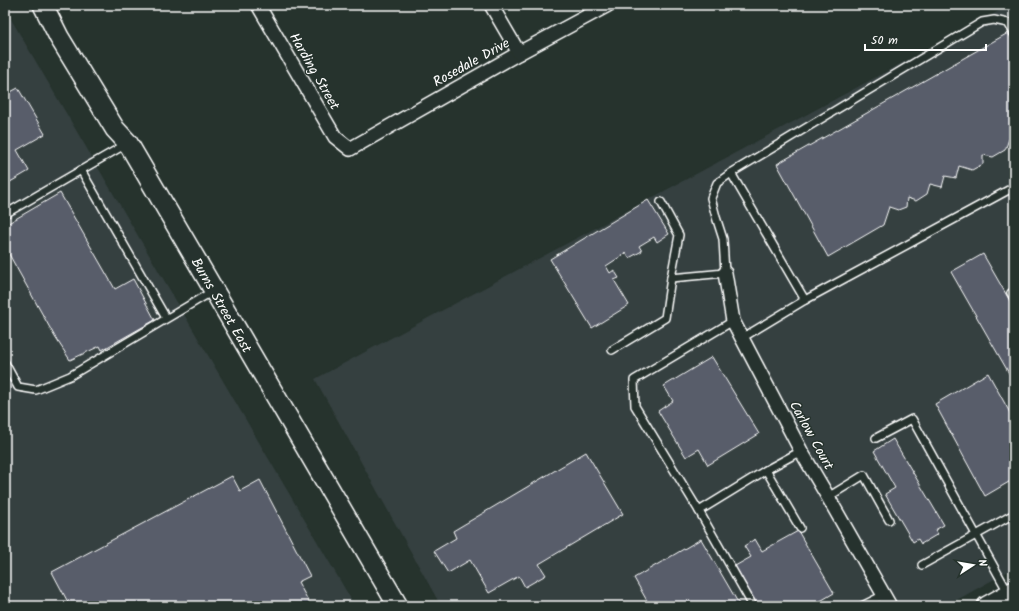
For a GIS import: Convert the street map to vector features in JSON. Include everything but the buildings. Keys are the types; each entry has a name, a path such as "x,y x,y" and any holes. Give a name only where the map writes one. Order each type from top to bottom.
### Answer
{"street":[{"name":"Burns Street East","path":"43,5 59,37 115,129 128,143 398,606"},
{"name":"Harding Street","path":"258,5 335,137 350,149"},
{"path":"491,5 519,53"},
{"name":"Rosedale Drive","path":"350,149 519,53 608,5"},
{"name":"Carlow Court","path":"725,274 733,321 801,451 887,600"},
{"path":"987,606 1011,592"}],"lane":[{"path":"671,278 725,274 724,239 711,198 717,183 731,173 982,22 994,20 1008,23 1014,33"},
{"path":"5,214 128,143"},
{"path":"81,170 166,318"},
{"path":"731,173 805,300"},
{"path":"742,338 805,300 1014,186"},
{"path":"612,350 665,318 679,235 661,202"},
{"path":"5,363 18,387 36,390 70,376 213,290"},
{"path":"1014,292 1011,293 1014,298"},
{"path":"733,321 634,380 635,406 699,511 753,606"},
{"path":"876,438 912,418 977,535 1011,592"},
{"path":"699,511 766,470 801,451"},
{"path":"766,470 800,528"},
{"path":"828,497 864,476 889,520"},
{"path":"922,565 1014,514"},
{"path":"862,606 887,600"}],"shaded area":[{"path":"1010,5 1014,5 1014,568 946,606 441,606 315,379"},
{"path":"5,9 355,606 5,606"}]}
